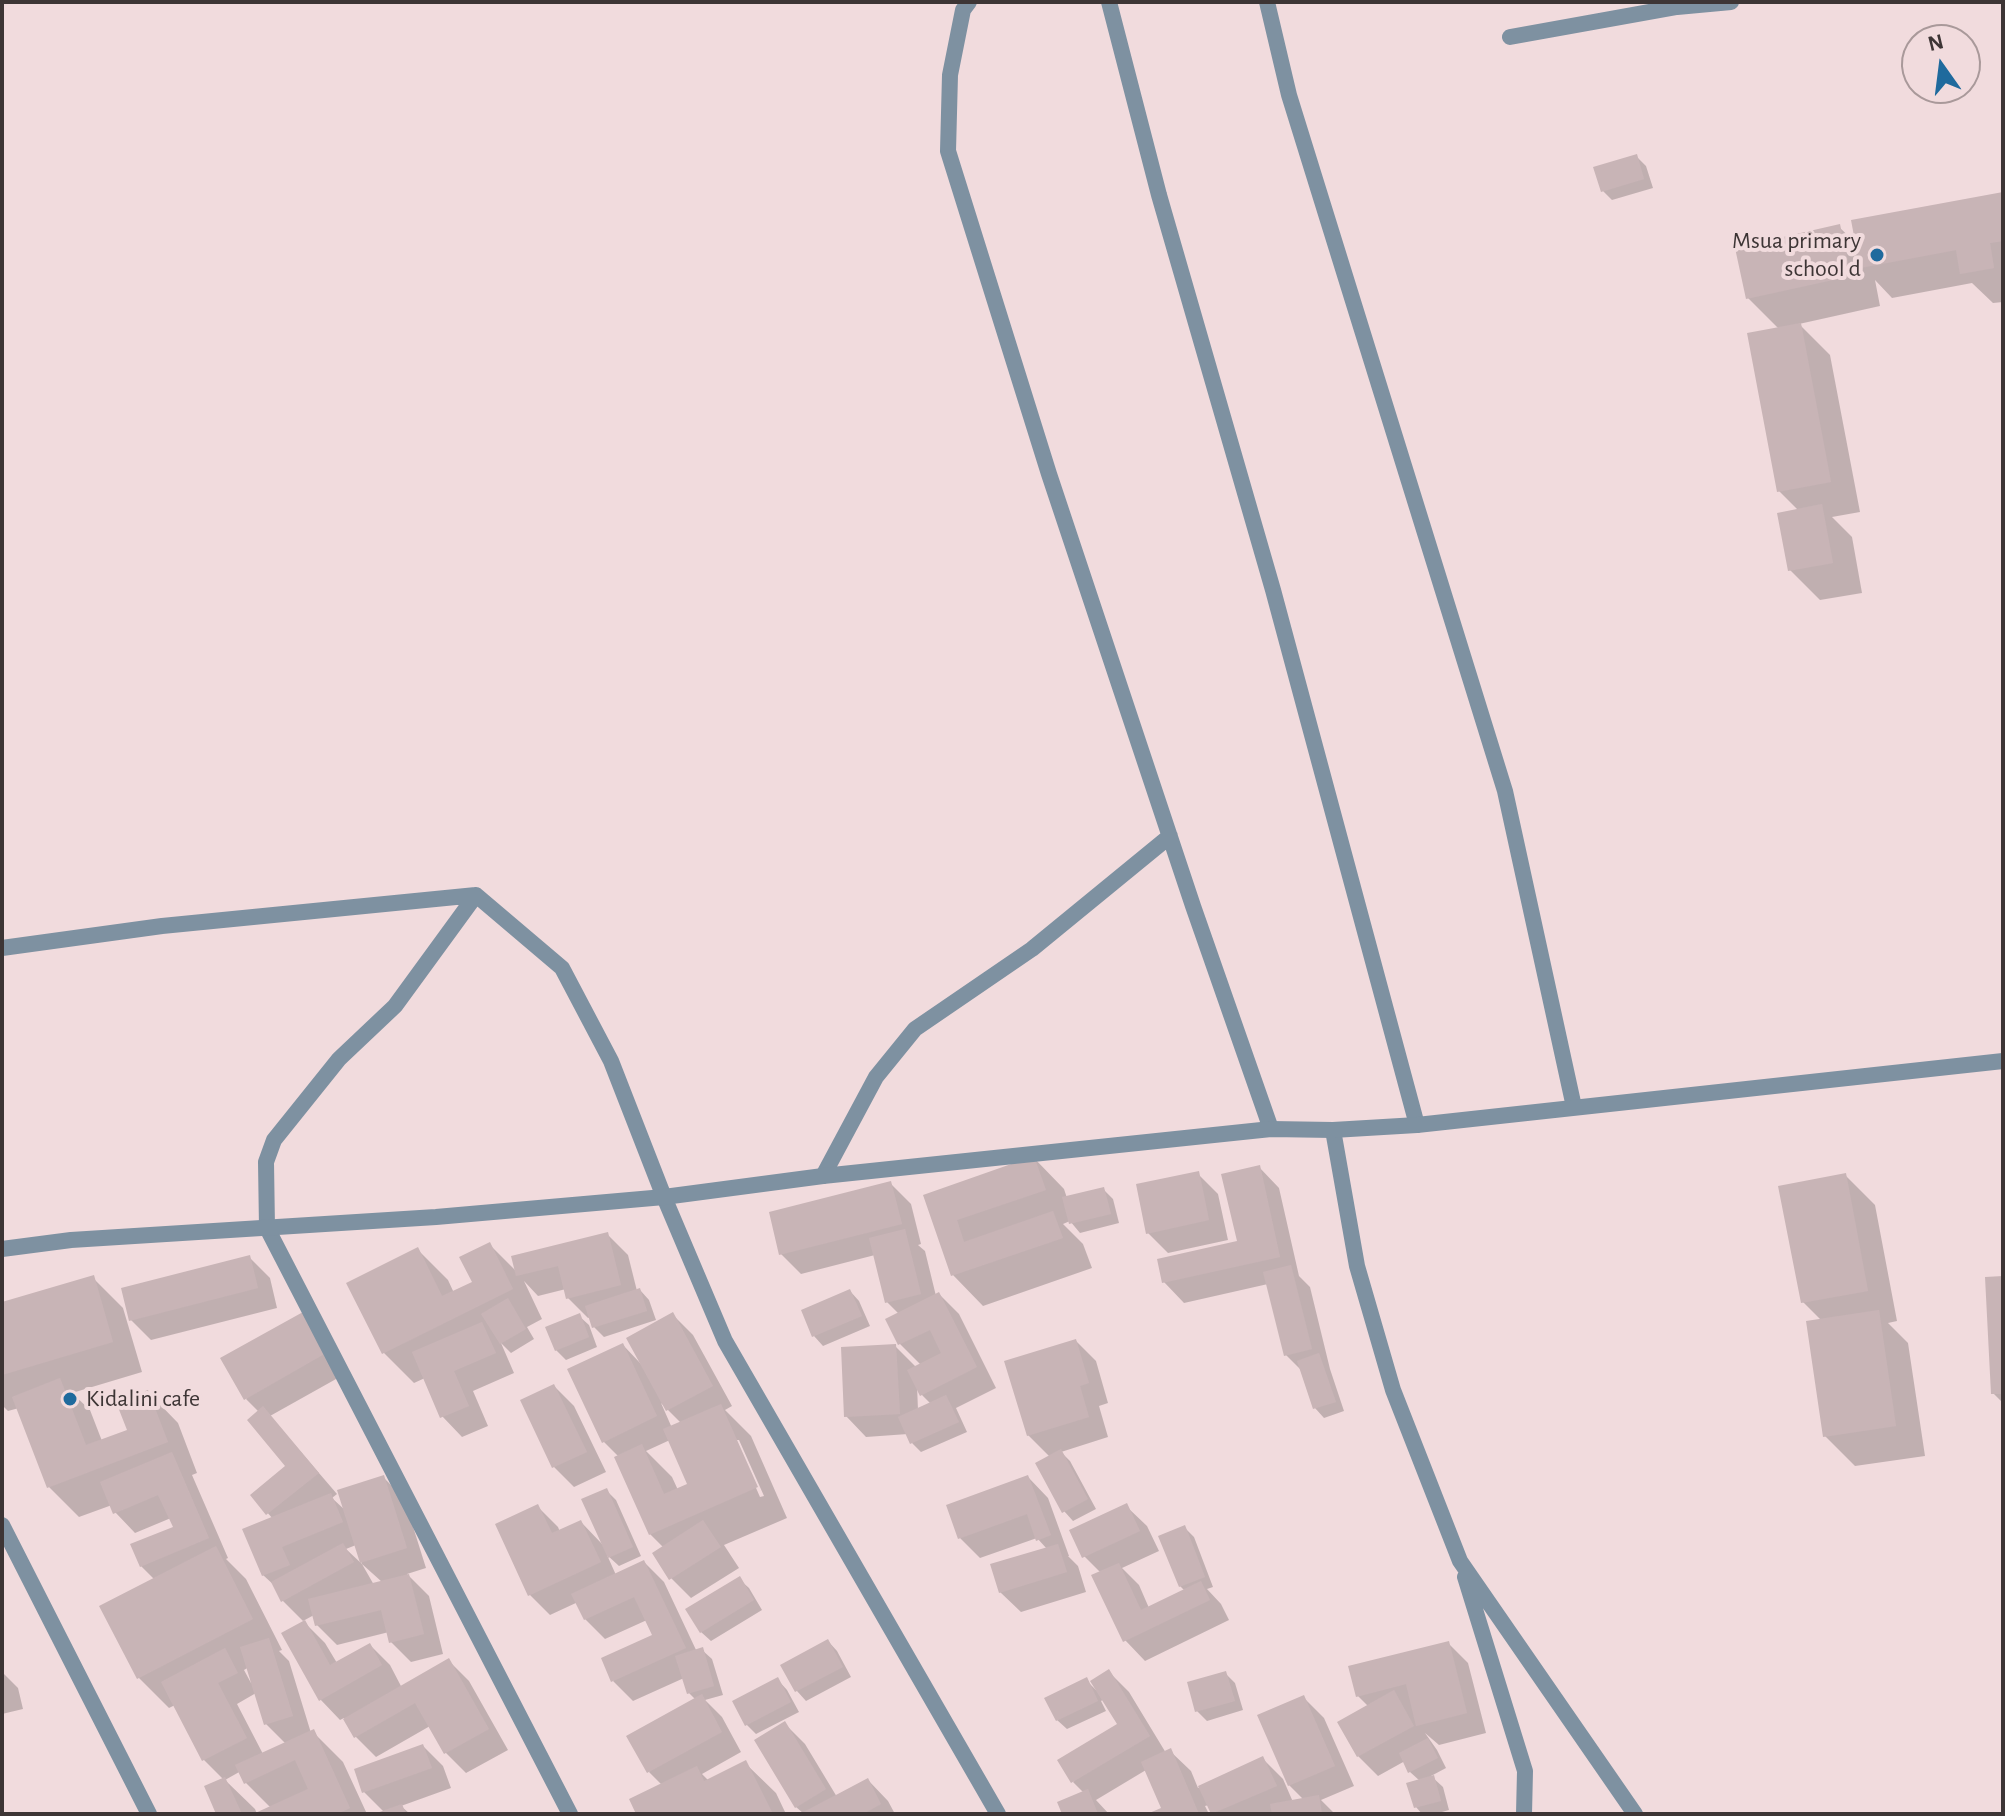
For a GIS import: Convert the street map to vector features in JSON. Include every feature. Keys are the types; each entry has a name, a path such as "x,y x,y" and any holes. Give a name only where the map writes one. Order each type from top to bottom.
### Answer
{"street":[{"path":"969,2 963,10 950,75 948,151 1049,474 1271,1129"},
{"path":"1109,2 1159,195 1273,590 1417,1125"},
{"path":"1267,2 1289,95 1505,791 1574,1107"},
{"path":"1510,37 1677,7 1731,2"},
{"path":"823,1176 876,1077 915,1029 1032,949 1170,836"},
{"path":"2,948 162,926 476,895 562,968 611,1061 725,1341 998,1814"},
{"path":"476,895 395,1006 339,1059 274,1140 266,1162 267,1228 570,1814"},
{"path":"2,1249 71,1240 436,1217 664,1197 823,1176 1271,1129 1333,1130 1417,1125 2003,1061"},
{"path":"1333,1130 1357,1266 1393,1390 1460,1561 1525,1771 1524,1814"},
{"path":"2,1525 149,1814"},
{"path":"1460,1561 1635,1814"}],"building":[{"path":"1637,154 1644,179 1601,192 1593,167"},
{"path":"2003,192 2003,241 1990,243 1994,268 1960,274 1956,250 1860,268 1851,220"},
{"path":"1840,224 1851,276 1746,299 1735,248"},
{"path":"1801,323 1831,482 1777,492 1747,333"},
{"path":"1822,504 1833,563 1788,571 1777,513"},
{"path":"1034,1156 1046,1190 957,1220 964,1242 1053,1211 1063,1238 951,1276 923,1195"},
{"path":"1260,1165 1280,1257 1162,1283 1157,1259 1237,1241 1221,1174"},
{"path":"1199,1171 1209,1220 1146,1234 1136,1184"},
{"path":"1846,1173 1868,1291 1801,1303 1778,1186"},
{"path":"891,1181 902,1224 779,1255 769,1212"},
{"path":"1104,1187 1111,1214 1069,1224 1062,1197"},
{"path":"905,1229 921,1294 885,1303 869,1238"},
{"path":"608,1232 621,1285 566,1299 558,1266 516,1276 511,1256"},
{"path":"490,1242 513,1289 382,1354 346,1283 418,1247 442,1296 472,1282 459,1257"},
{"path":"250,1255 258,1288 129,1321 121,1288"},
{"path":"1291,1265 1312,1349 1284,1356 1263,1272"},
{"path":"94,1275 113,1342 2,1375 2,1302"},
{"path":"2003,1276 2003,1394 1991,1394 1985,1277"},
{"path":"640,1288 647,1311 592,1328 585,1306"},
{"path":"850,1289 862,1316 812,1337 801,1310"},
{"path":"939,1292 977,1367 920,1396 907,1370 941,1353 930,1330 898,1345 885,1319"},
{"path":"508,1298 526,1329 500,1344 481,1314"},
{"path":"1879,1310 1896,1426 1823,1437 1806,1321"},
{"path":"303,1312 326,1353 244,1400 220,1358"},
{"path":"673,1312 713,1386 666,1411 626,1338"},
{"path":"580,1313 589,1337 555,1351 545,1327"},
{"path":"482,1322 496,1353 454,1371 469,1406 440,1418 412,1352"},
{"path":"1076,1339 1089,1383 1080,1386 1089,1417 1027,1436 1004,1361"},
{"path":"623,1343 657,1416 602,1443 567,1369"},
{"path":"896,1344 900,1414 844,1417 841,1347"},
{"path":"1319,1353 1336,1402 1313,1409 1297,1361"},
{"path":"60,1378 86,1445 127,1430 116,1402 148,1390 168,1442 47,1488 12,1397"},
{"path":"554,1384 587,1452 552,1468 520,1400"},
{"path":"946,1395 959,1422 910,1444 898,1417"},
{"path":"721,1404 758,1487 649,1535 614,1457 642,1444 664,1494 687,1484 663,1429"},
{"path":"263,1406 319,1473 266,1515 250,1495 285,1466 247,1420"},
{"path":"1061,1449 1088,1499 1062,1513 1035,1463"},
{"path":"172,1452 209,1538 140,1567 130,1544 173,1527 158,1495 113,1514 100,1482"},
{"path":"384,1475 407,1548 360,1563 337,1490"},
{"path":"1028,1475 1051,1535 1036,1541 1027,1514 958,1539 946,1505"},
{"path":"607,1488 633,1547 608,1558 581,1499"},
{"path":"331,1493 343,1522 282,1547 290,1565 262,1576 242,1529"},
{"path":"1127,1503 1140,1531 1082,1558 1069,1530"},
{"path":"538,1504 552,1533 581,1520 601,1562 528,1596 495,1524"},
{"path":"703,1520 721,1547 669,1580 652,1553"},
{"path":"1185,1525 1205,1577 1179,1587 1158,1536"},
{"path":"343,1543 354,1562 281,1602 271,1582"},
{"path":"1058,1544 1067,1572 999,1593 990,1564"},
{"path":"216,1546 253,1619 137,1679 99,1606"},
{"path":"644,1560 686,1648 611,1682 601,1658 652,1635 634,1597 584,1620 571,1594"},
{"path":"1119,1563 1141,1610 1201,1581 1210,1600 1123,1642 1091,1575"},
{"path":"409,1574 424,1634 389,1643 381,1610 315,1626 308,1599"},
{"path":"740,1576 754,1600 700,1633 685,1609"},
{"path":"305,1620 330,1665 370,1643 382,1665 319,1701 281,1633"},
{"path":"269,1638 293,1716 264,1725 240,1647"},
{"path":"828,1639 843,1667 795,1692 780,1665"},
{"path":"1449,1641 1467,1713 1416,1726 1406,1684 1356,1697 1348,1666"},
{"path":"703,1647 714,1686 687,1694 675,1656"},
{"path":"225,1648 238,1673 218,1683 247,1738 202,1761 161,1682"},
{"path":"449,1658 489,1729 444,1754 415,1703 354,1738 343,1719"},
{"path":"1109,1669 1150,1736 1071,1783 1057,1760 1117,1724 1090,1681"},
{"path":"1226,1671 1235,1701 1195,1712 1187,1682"},
{"path":"778,1677 791,1702 745,1726 732,1701"},
{"path":"1087,1677 1098,1701 1056,1721 1044,1698"},
{"path":"1394,1690 1414,1726 1357,1757 1337,1722"},
{"path":"702,1694 722,1732 647,1773 626,1736"},
{"path":"1304,1695 1335,1766 1288,1786 1257,1715"},
{"path":"785,1721 826,1789 795,1808 754,1740"},
{"path":"314,1729 350,1808 337,1814 253,1814 308,1789 295,1760 244,1784 235,1765"},
{"path":"1428,1738 1438,1758 1408,1773 1399,1753"},
{"path":"423,1744 432,1768 362,1793 354,1769"},
{"path":"1171,1748 1199,1814 1147,1814 1161,1808 1141,1762"},
{"path":"1263,1756 1277,1786 1211,1814 1198,1786"},
{"path":"746,1760 773,1814 636,1814 629,1799 697,1766 704,1781"},
{"path":"1434,1775 1441,1801 1414,1808 1406,1783"},
{"path":"225,1777 242,1814 216,1814 204,1786"},
{"path":"868,1778 881,1804 863,1814 800,1814"},
{"path":"1088,1789 1098,1814 1062,1814 1057,1802"},
{"path":"1319,1795 1322,1814 1272,1814 1270,1804"},
{"path":"402,1804 406,1814 374,1814"}],"place":[{"name":"Msua primary school d","path":"1877,255"},
{"name":"Kidalini cafe","path":"70,1399"}]}
